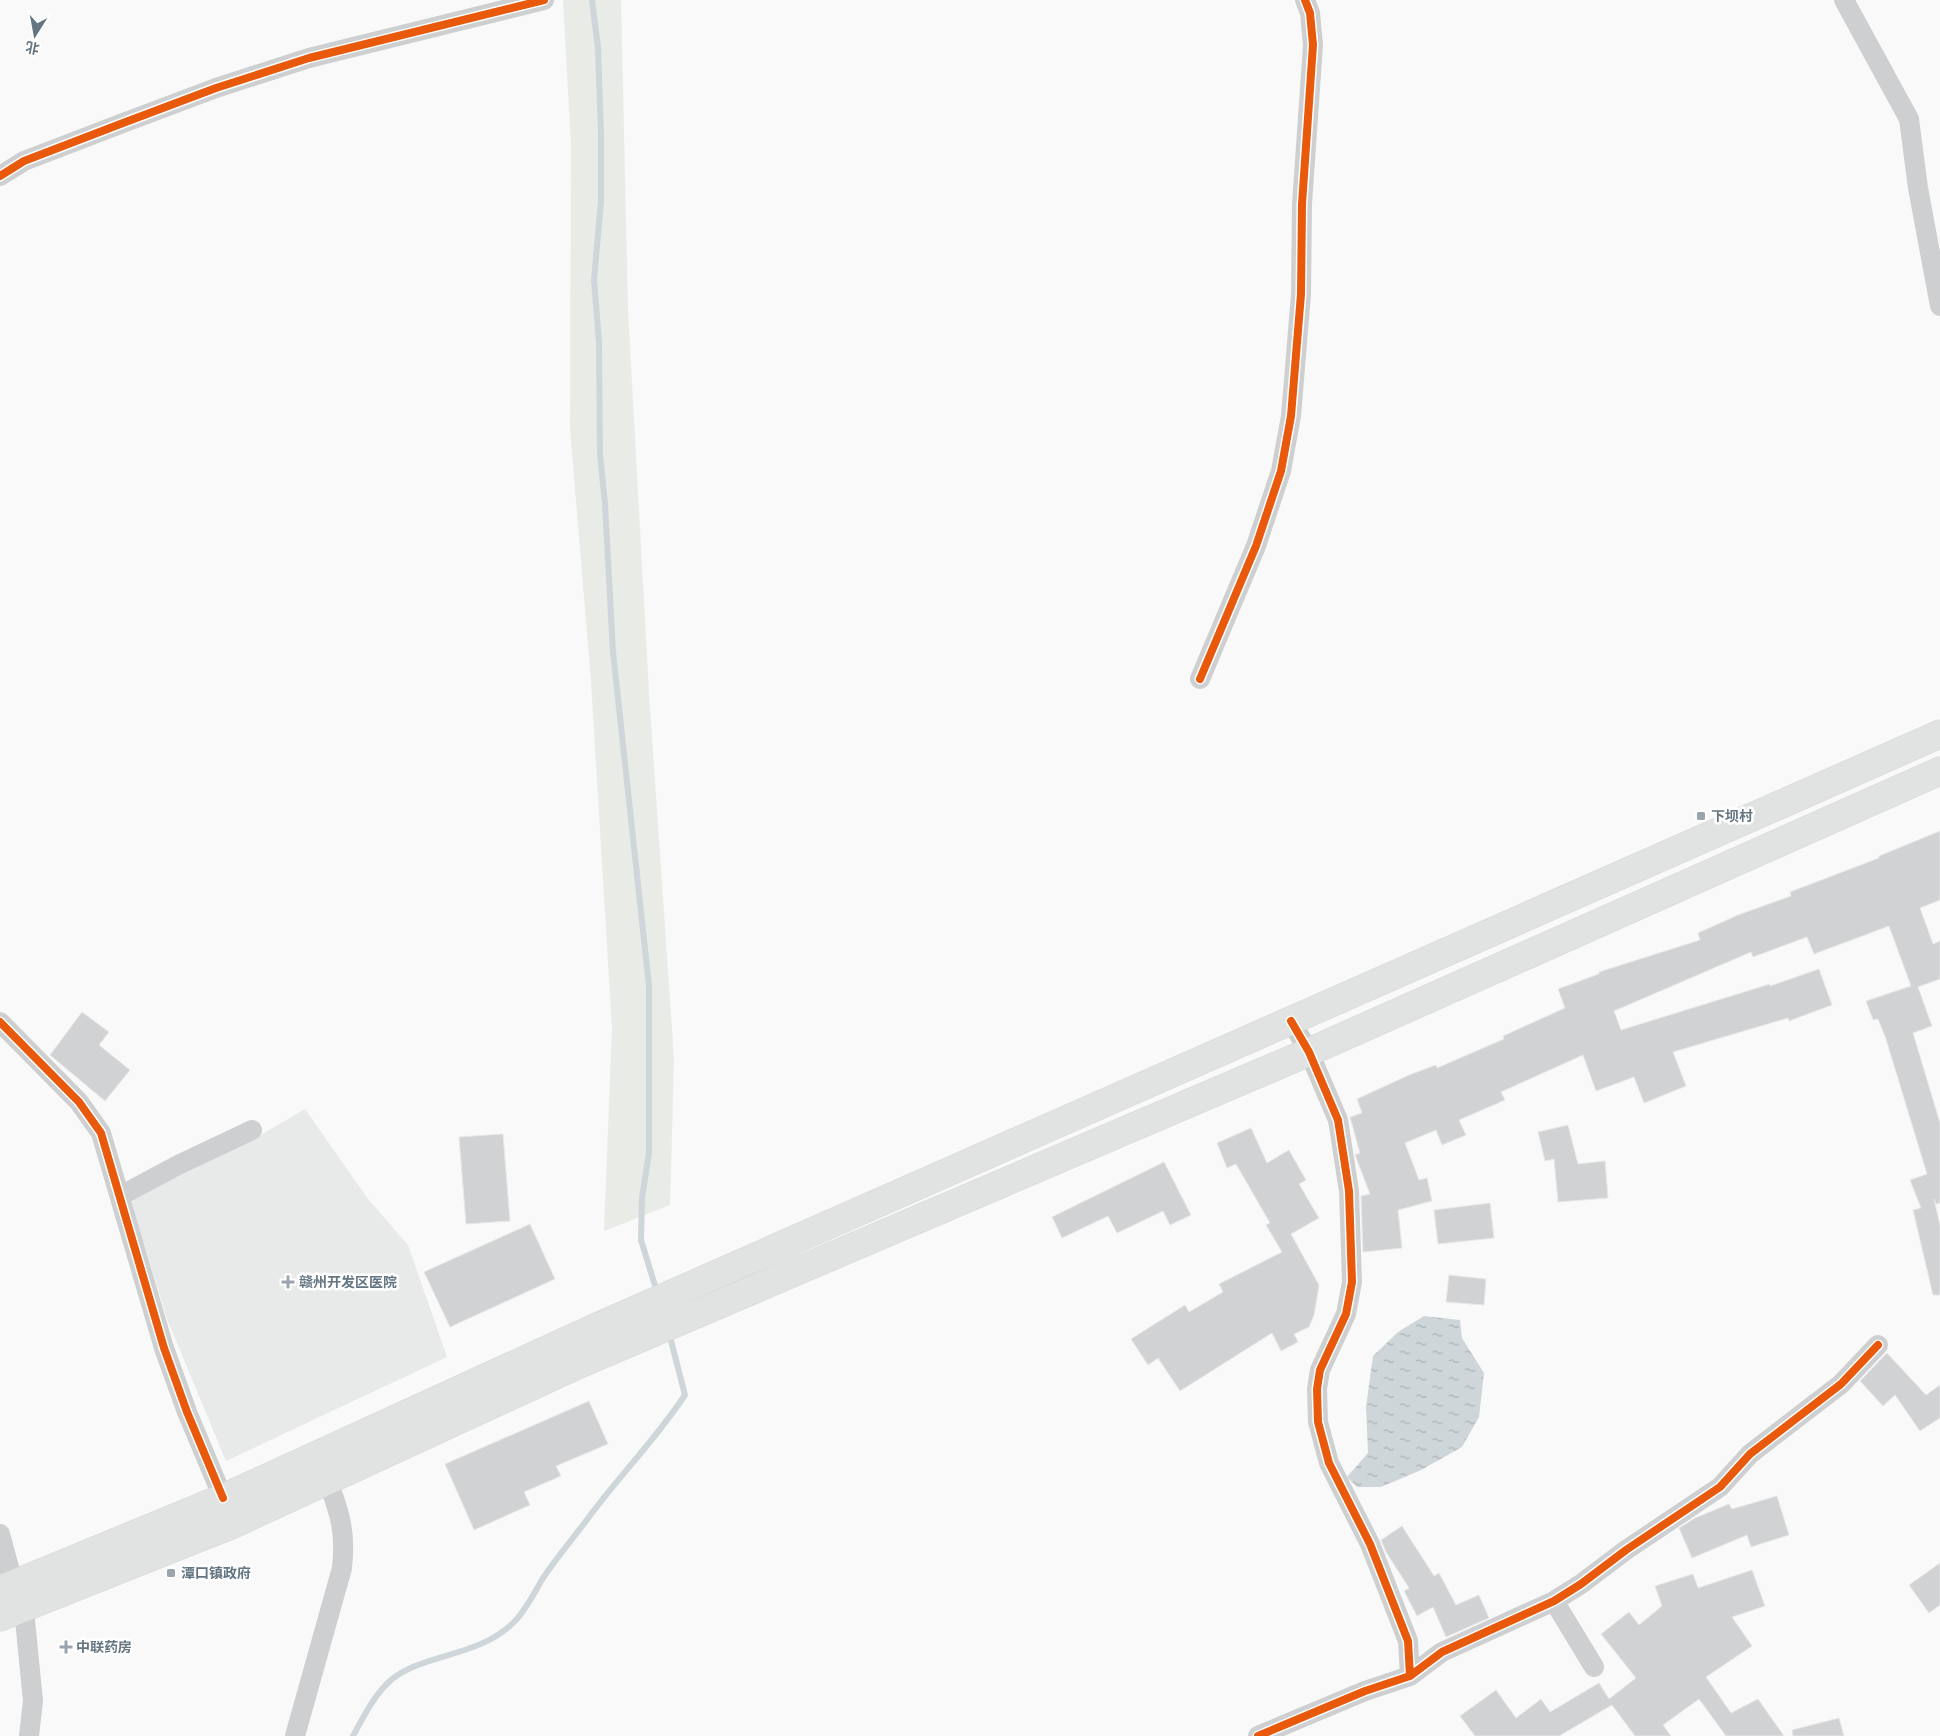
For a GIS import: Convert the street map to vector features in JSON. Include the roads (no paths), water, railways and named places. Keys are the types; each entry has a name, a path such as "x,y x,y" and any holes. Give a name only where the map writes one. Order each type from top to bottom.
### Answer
{"highway":[{"path":"9,1601 231,1525 328,1480 570,1354 597,1327 1940,734"},
{"path":"9,1601 223,1498 570,1354 609,1352 1309,1052 1940,771"}],"street":[{"path":"0,176 24,161 216,88 300,61 544,0"},
{"path":"1200,679 1262,527 1282,471 1291,416 1301,294 1302,204 1313,45 1310,13 1305,0"},
{"path":"1844,0 1909,119 1918,188 1940,306"},
{"path":"1291,1021 1309,1052 1338,1120 1348,1183 1352,1282 1346,1314 1320,1370 1317,1389 1318,1422 1328,1463 1370,1544 1408,1641 1410,1676"},
{"path":"0,1022 79,1102 101,1133 164,1348 187,1412 223,1498"},
{"path":"120,1196 252,1130"},
{"path":"1258,1736 1365,1691 1410,1676 1442,1652 1554,1601 1582,1584 1626,1550 1720,1487 1750,1454 1841,1384 1878,1345"},
{"path":"295,1736 342,1568 344,1535 341,1519 328,1480"},
{"path":"0,1534 9,1601 33,1701 29,1736"},
{"path":"1554,1601 1594,1666"}],"water":[{"path":"1424,1316 1460,1320 1462,1338 1484,1373 1479,1417 1462,1447 1421,1470 1381,1487 1357,1487 1347,1477 1368,1453 1366,1407 1373,1356 1398,1332"}],"waterway":[{"path":"592,0 598,48 601,133 601,201 594,280 599,342 600,454 605,504 613,652 649,986 649,1153 642,1198 641,1240 657,1292"},
{"path":"353,1736 374,1699 391,1680 419,1664 469,1649 485,1642 514,1622 522,1612 554,1562 662,1427 685,1395 669,1333"}],"place":[{"name":"下坝村","path":"1701,816"},
{"name":"赣州开发区医院","path":"288,1282"},
{"name":"潭口镇政府","path":"171,1573"},
{"name":"中联药房","path":"66,1647"}]}
